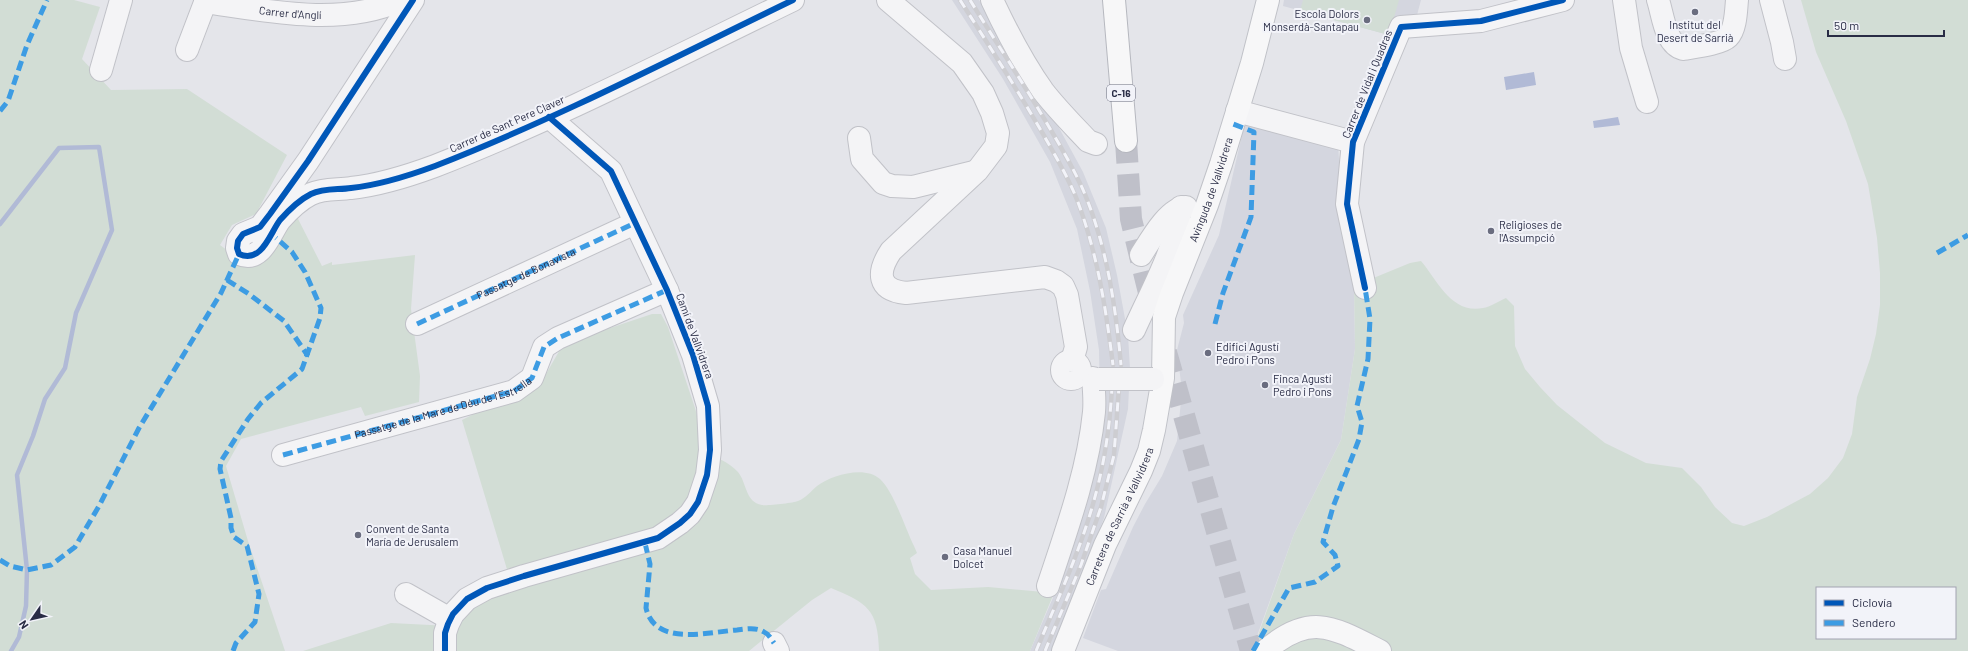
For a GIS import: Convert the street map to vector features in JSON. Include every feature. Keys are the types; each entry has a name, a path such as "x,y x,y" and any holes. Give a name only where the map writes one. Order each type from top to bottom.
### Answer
{"main road":[{"name":"C-16","path":"1114,0 1126,141"},
{"name":"Avinguda de Vallvidrera","path":"1158,378 1164,317 1207,205 1252,63 1268,0"},
{"name":"Carretera de Sarrià a Vallvidrera","path":"1062,651 1105,545 1141,471 1154,430 1158,378"},
{"path":"1265,651 1296,630 1309,626 1330,628 1380,651"}],"street":[{"path":"101,70 121,0"},
{"name":"Carrer d'Anglí","path":"206,1 288,14 331,7 366,12 401,0"},
{"name":"Carrer de Sant Pere Claver","path":"412,0 308,161 270,214 260,226 243,234 238,240 237,248 239,254 250,256 264,247 280,220 310,194 329,189 351,188 390,182 456,158 549,117 793,0"},
{"path":"888,0 962,63 983,93 992,113 998,133 996,146 977,171 891,251 884,262 882,271 881,278 884,283 897,292 906,293 1045,277 1063,286 1067,295 1076,347 1086,373 1094,410 1088,448 1069,523 1048,586"},
{"path":"992,0 1006,31 1029,71 1044,92 1088,141 1096,144"},
{"name":"Carrer de Vidal i Quadras","path":"1365,288 1347,204 1353,142 1401,27 1481,22 1563,0"},
{"path":"1624,0 1631,48 1647,102"},
{"path":"1658,0 1670,40 1677,48 1683,49 1722,41 1729,36 1733,27 1738,0"},
{"path":"1771,0 1782,42 1784,59"},
{"path":"188,50 206,1"},
{"name":"Carrer de Vidal i Quadras","path":"1236,111 1353,142"},
{"name":"Camí de Vallvidrera","path":"445,651 445,634 450,619 467,599 487,588 658,538 680,523 698,502 707,475 710,450 708,406 693,355 667,290 611,171 549,117"},
{"path":"859,138 862,159 882,183 892,186 913,187 977,171"},
{"path":"1141,254 1162,223 1181,207 1207,205"},
{"path":"1134,330 1161,271 1180,221 1181,207"},
{"name":"Passatge de Bonavista","path":"417,324 635,223"},
{"name":"Passatge de la Mare de Déu de l'Estrella","path":"283,454 514,391 532,378 544,347 558,338 667,290"},
{"path":"1086,373 1158,378"},
{"path":"406,594 450,619"}],"shaded area":[{"path":"0,0 74,0 100,7 82,59 111,90 187,89 287,155 256,214 232,225 220,245 247,265 295,213 322,266 332,262 332,265 415,255 411,309 420,376 419,402 365,416 361,407 241,439 226,466 248,541 285,651 0,651"},
{"path":"952,0 979,0 1058,126 1083,172 1106,228 1117,275 1128,335 1130,369 1128,409 1104,518 1052,651 1030,651 1055,593 1100,397 1099,350 1090,291 1077,229 1050,162 1003,79"},
{"name":"Escola Dolors Monserdà-Santapau","path":"1284,0 1421,0 1417,15 1389,35 1283,6"},
{"name":"Escola Dolors Monserdà-Santapau","path":"1303,0 1399,0 1389,35 1300,11"},
{"path":"1801,0 1968,0 1968,651 1248,651 1255,644 1294,534 1341,440 1355,349 1354,286 1410,263 1421,261 1446,294 1462,306 1472,309 1483,308 1506,298 1514,306 1515,346 1525,369 1557,405 1605,443 1646,463 1682,468 1701,487 1715,507 1732,523 1744,526 1767,517 1810,494 1828,478 1843,458 1852,434 1857,397 1870,359 1876,334 1880,305 1880,273 1877,238 1868,184 1846,121 1816,52"},
{"name":"Finca Agustí Pedro i Pons","path":"1245,122 1338,145 1342,201 1354,286 1355,349 1341,440 1294,534 1253,647 1248,651 1118,651 1083,638 1101,590 1106,589 1133,527 1162,476 1177,441 1182,391 1177,350 1184,323 1183,315 1219,235"},
{"path":"652,314 661,314 668,327 695,408 699,423 702,451 734,468 741,476 747,492 752,500 762,505 795,502 804,498 823,482 839,475 857,472 874,475 880,479 890,492 917,553 910,558 915,574 931,590 988,587 1054,593 1030,651 879,651 876,626 868,609 854,598 831,588 812,600 749,651 303,651 391,623 450,626 460,613 512,586 462,420 543,379 561,348 592,334"}],"water":[{"path":"1534,72 1536,85 1506,90 1504,77"},
{"path":"1618,117 1620,125 1594,128 1593,121"}],"waterway":[{"path":"0,224 59,148 99,147 112,230 76,313 65,368 45,399 33,436 17,475 27,570 26,606 19,637 11,651"}],"tunnel":[{"path":"1126,141 1131,219 1153,309"},
{"path":"1166,352 1251,651"}],"railway":[{"path":"960,0 1033,117 1075,196 1086,225 1096,264 1104,304 1113,365"},
{"path":"970,0 1042,115 1072,166 1084,193 1095,222 1106,262 1114,303 1121,365"},
{"path":"1036,651 1074,560 1093,504 1106,446 1112,387"},
{"path":"1045,651 1081,565 1101,507 1114,455 1119,387"}],"marked path":[{"path":"0,111 8,101 27,45 47,0"},
{"path":"1215,324 1223,293 1251,217 1254,132 1233,124"},
{"path":"417,324 635,223"},
{"path":"1937,253 1968,235"},
{"path":"233,651 236,643 255,622 259,594 247,546 234,537 231,528 231,518 220,469 221,461 248,419 261,403 302,369 320,318 321,308 305,272 292,252 276,238"},
{"path":"0,560 10,566 27,570 51,565 75,547 99,506 139,428 221,293 239,254"},
{"path":"227,280 249,294 284,321 308,356"},
{"path":"1253,651 1289,588 1315,582 1338,566 1335,555 1323,542 1333,507 1359,439 1362,422 1357,406 1368,359 1370,319 1365,288"},
{"path":"283,455 514,391 532,378 544,347 558,338 667,290"},
{"path":"645,543 650,564 646,608 651,620 660,628 671,633 684,634 754,629 761,630 769,635 774,643"}],"cycle path":[{"path":"413,0 308,161 270,214 260,227 243,234 238,241 237,248 239,254 247,256 254,255 259,251 269,239 280,220 303,199 311,194 326,190 362,187 404,177 435,166 526,128 793,0"},
{"path":"1365,288 1347,204 1353,142 1401,27 1481,21 1563,0"},
{"path":"445,651 445,633 448,624 453,614 467,599 487,588 524,576 658,538 690,514 698,502 707,475 710,450 708,406 693,355 667,290 611,171 549,117"}],"place":[{"name":"Institut del Desert de Sarrià","path":"1695,12"},
{"name":"Escola Dolors Monserdà-Santapau","path":"1367,20"},
{"name":"Religioses de l'Assumpció","path":"1491,231"},
{"name":"Edifici Agustí Pedro i Pons","path":"1208,353"},
{"name":"Finca Agustí Pedro i Pons","path":"1265,385"},
{"name":"Convent de Santa María de Jerusalem","path":"358,535"},
{"name":"Casa Manuel Dolcet","path":"945,557"}]}
